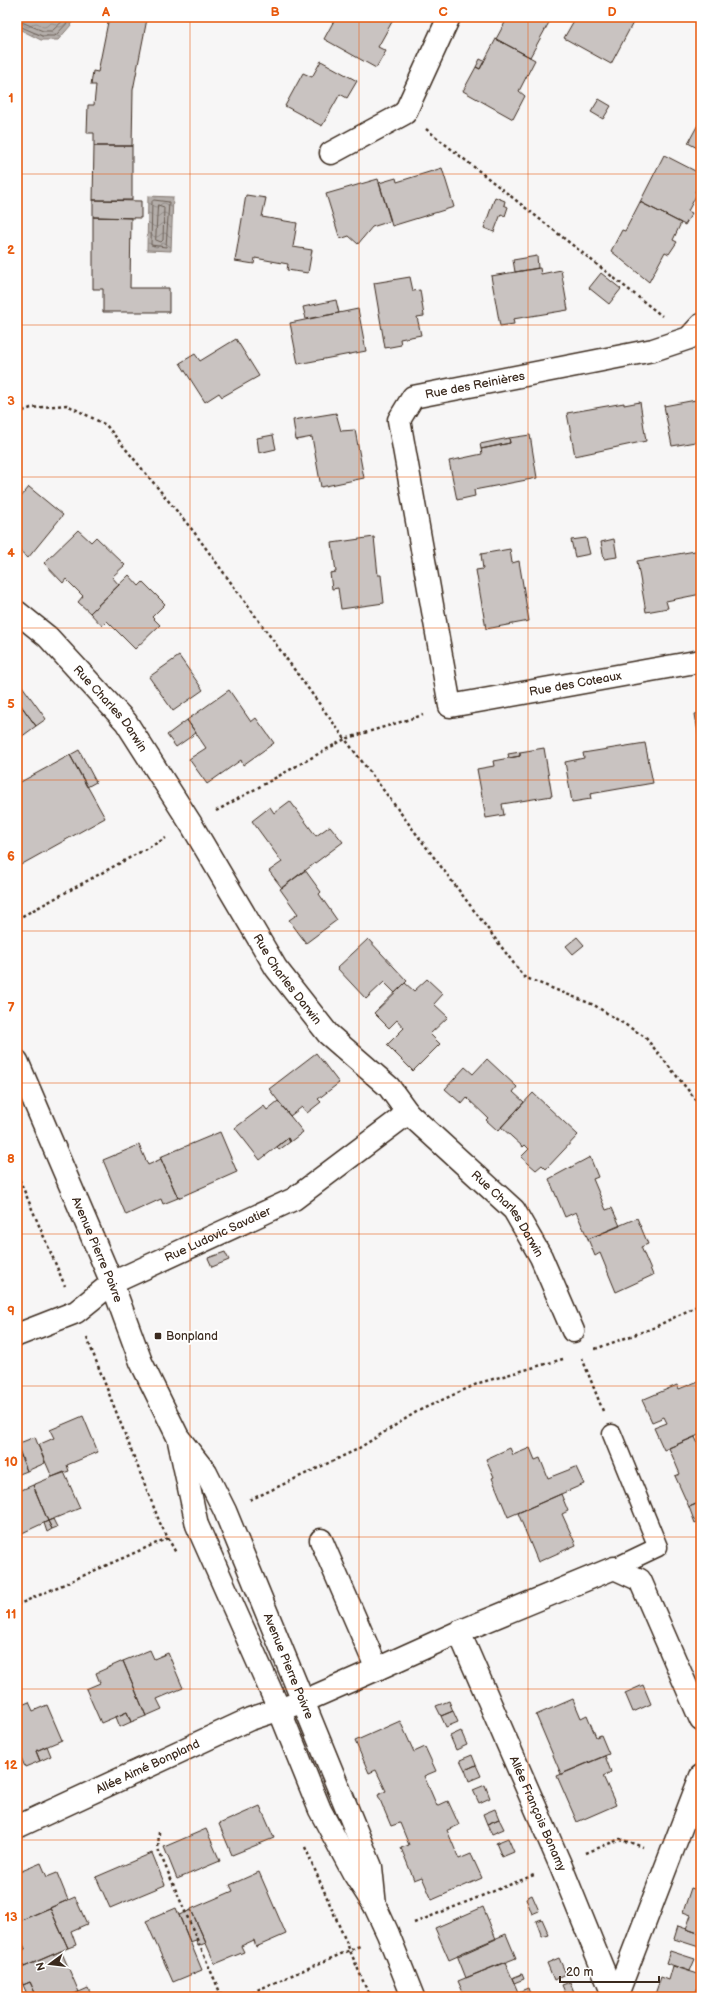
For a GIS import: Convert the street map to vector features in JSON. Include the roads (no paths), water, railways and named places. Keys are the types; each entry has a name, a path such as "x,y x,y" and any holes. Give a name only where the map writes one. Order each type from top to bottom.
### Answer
{"street":[{"path":"331,153 406,113 449,17"},
{"name":"Rue des Reinières","path":"450,706 399,420 413,397 653,350 695,331"},
{"name":"Rue Charles Darwin","path":"17,612 48,637 126,722 191,824 276,968 328,1034 389,1087 408,1113 514,1210 541,1256 573,1331"},
{"name":"Rue des Coteaux","path":"450,706 701,661"},
{"name":"Avenue Pierre Poivre","path":"17,1061 112,1283 141,1362 178,1438 206,1473 225,1511 302,1702 371,1867 375,1906"},
{"name":"Rue Ludovic Savatier","path":"17,1335 76,1312 112,1283 294,1199 408,1113"},
{"name":"Avenue Pierre Poivre","path":"178,1438 197,1525 279,1709 320,1810 353,1872 375,1906 388,1934 413,1997"},
{"path":"321,1540 377,1669"},
{"path":"279,1709 302,1702 459,1632 614,1568 640,1580 701,1720"},
{"name":"Allée François Bonamy","path":"459,1632 560,1864 615,1997"},
{"name":"Allée Aimé Bonpland","path":"17,1827 250,1720 279,1709"},
{"name":"Allée François Bonamy","path":"615,1997 701,1776"}],"lane":[{"path":"612,1434 658,1547 614,1568"}],"water":[{"path":"17,17 78,17 58,40 41,40 17,28"},
{"path":"148,196 173,197 171,251 147,250"}],"place":[{"name":"Bonpland","path":"158,1336"}]}
